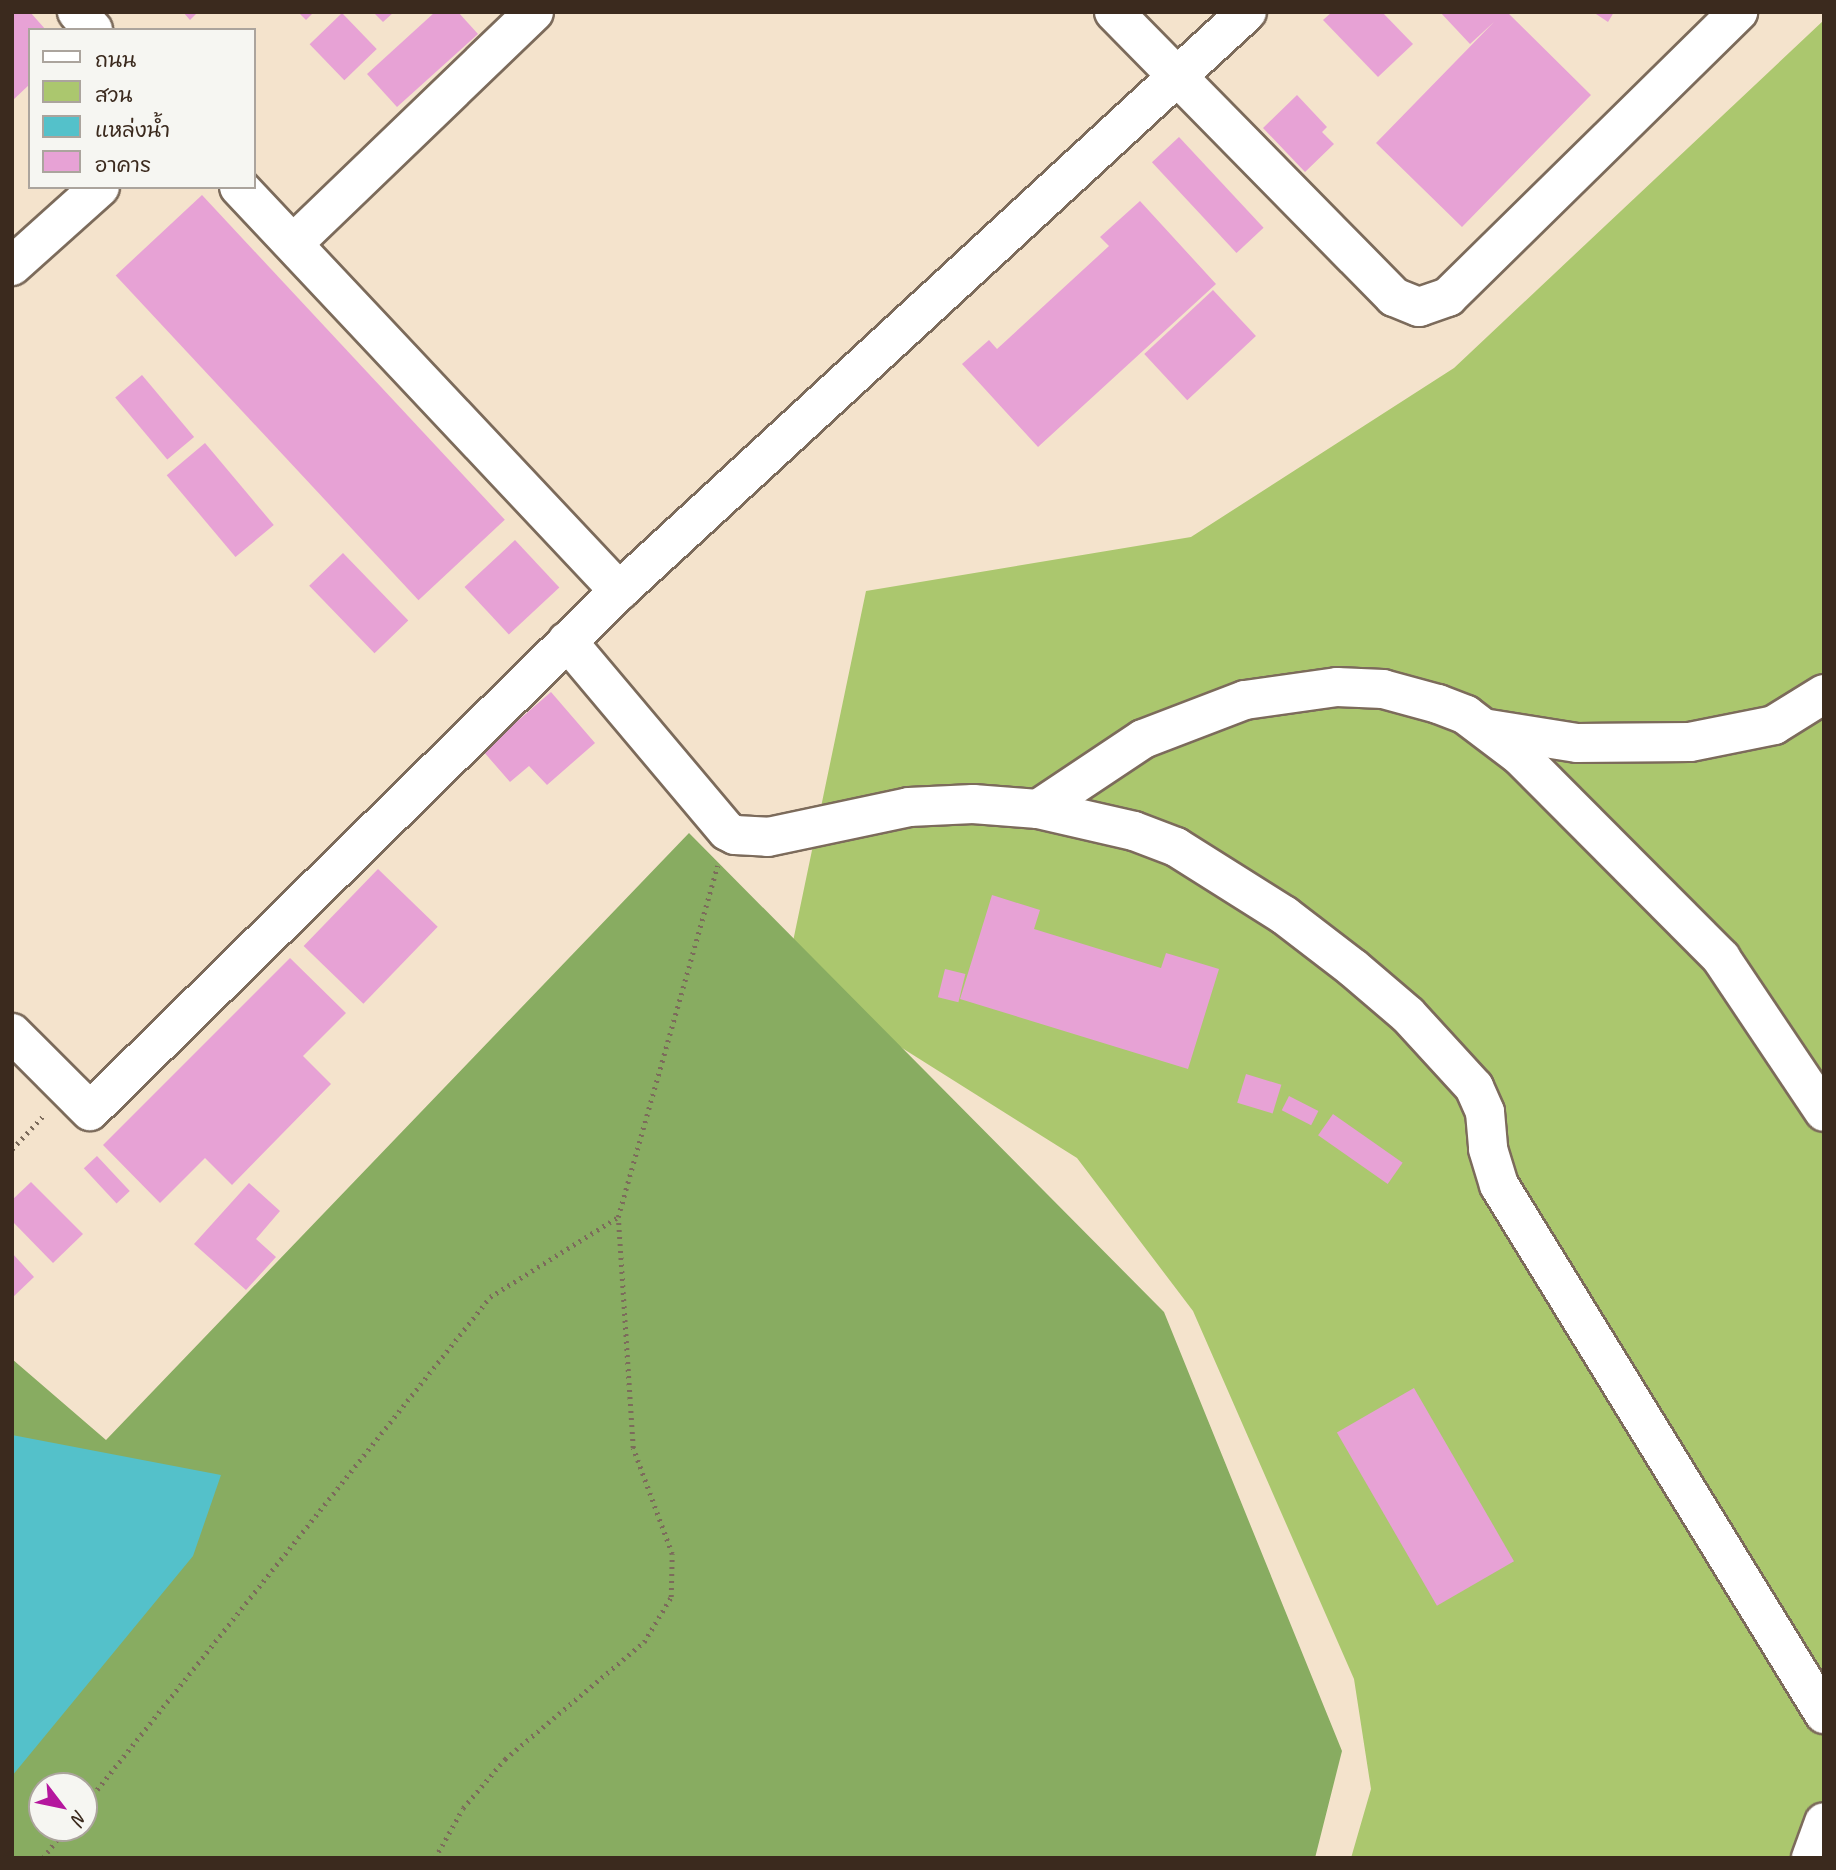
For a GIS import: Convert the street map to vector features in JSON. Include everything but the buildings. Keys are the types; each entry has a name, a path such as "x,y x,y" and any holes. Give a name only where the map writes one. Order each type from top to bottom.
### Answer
{"lane":[{"path":"77,12 91,28"},
{"path":"293,243 534,12"},
{"path":"1114,12 1394,297 1427,307 1448,297 1738,12"},
{"path":"12,1033 90,1111 619,591 1181,78 1247,12"},
{"path":"12,266 98,189"},
{"path":"241,189 619,591"},
{"path":"567,641 727,831 756,839 939,805 1038,810 1143,834 1195,858 1284,915 1353,968 1451,1061 1480,1098 1488,1149 1499,1185 1824,1714"},
{"path":"1038,810 1143,739 1214,709 1277,693 1337,687 1383,689 1447,708 1484,728 1520,756 1721,958 1824,1112"},
{"path":"1484,728 1577,743 1690,742 1774,725 1824,694"},
{"path":"1811,1858 1824,1822"}],"path":[{"path":"435,1858 456,1818 496,1768 644,1642 671,1597 672,1554 633,1448 618,1217 727,831"},
{"path":"12,1149 67,1090"},
{"path":"98,1788 490,1297 618,1217"},
{"path":"43,1858 55,1842"}],"green space":[{"path":"1824,20 1824,1858 1351,1858 1371,1789 1354,1679 1193,1311 1077,1158 786,975 866,591 1191,537 1454,368"},
{"path":"689,833 1164,1312 1342,1751 1315,1858 12,1858 12,1359 106,1440"}],"water":[{"path":"12,1435 221,1475 193,1556 12,1776"}]}
